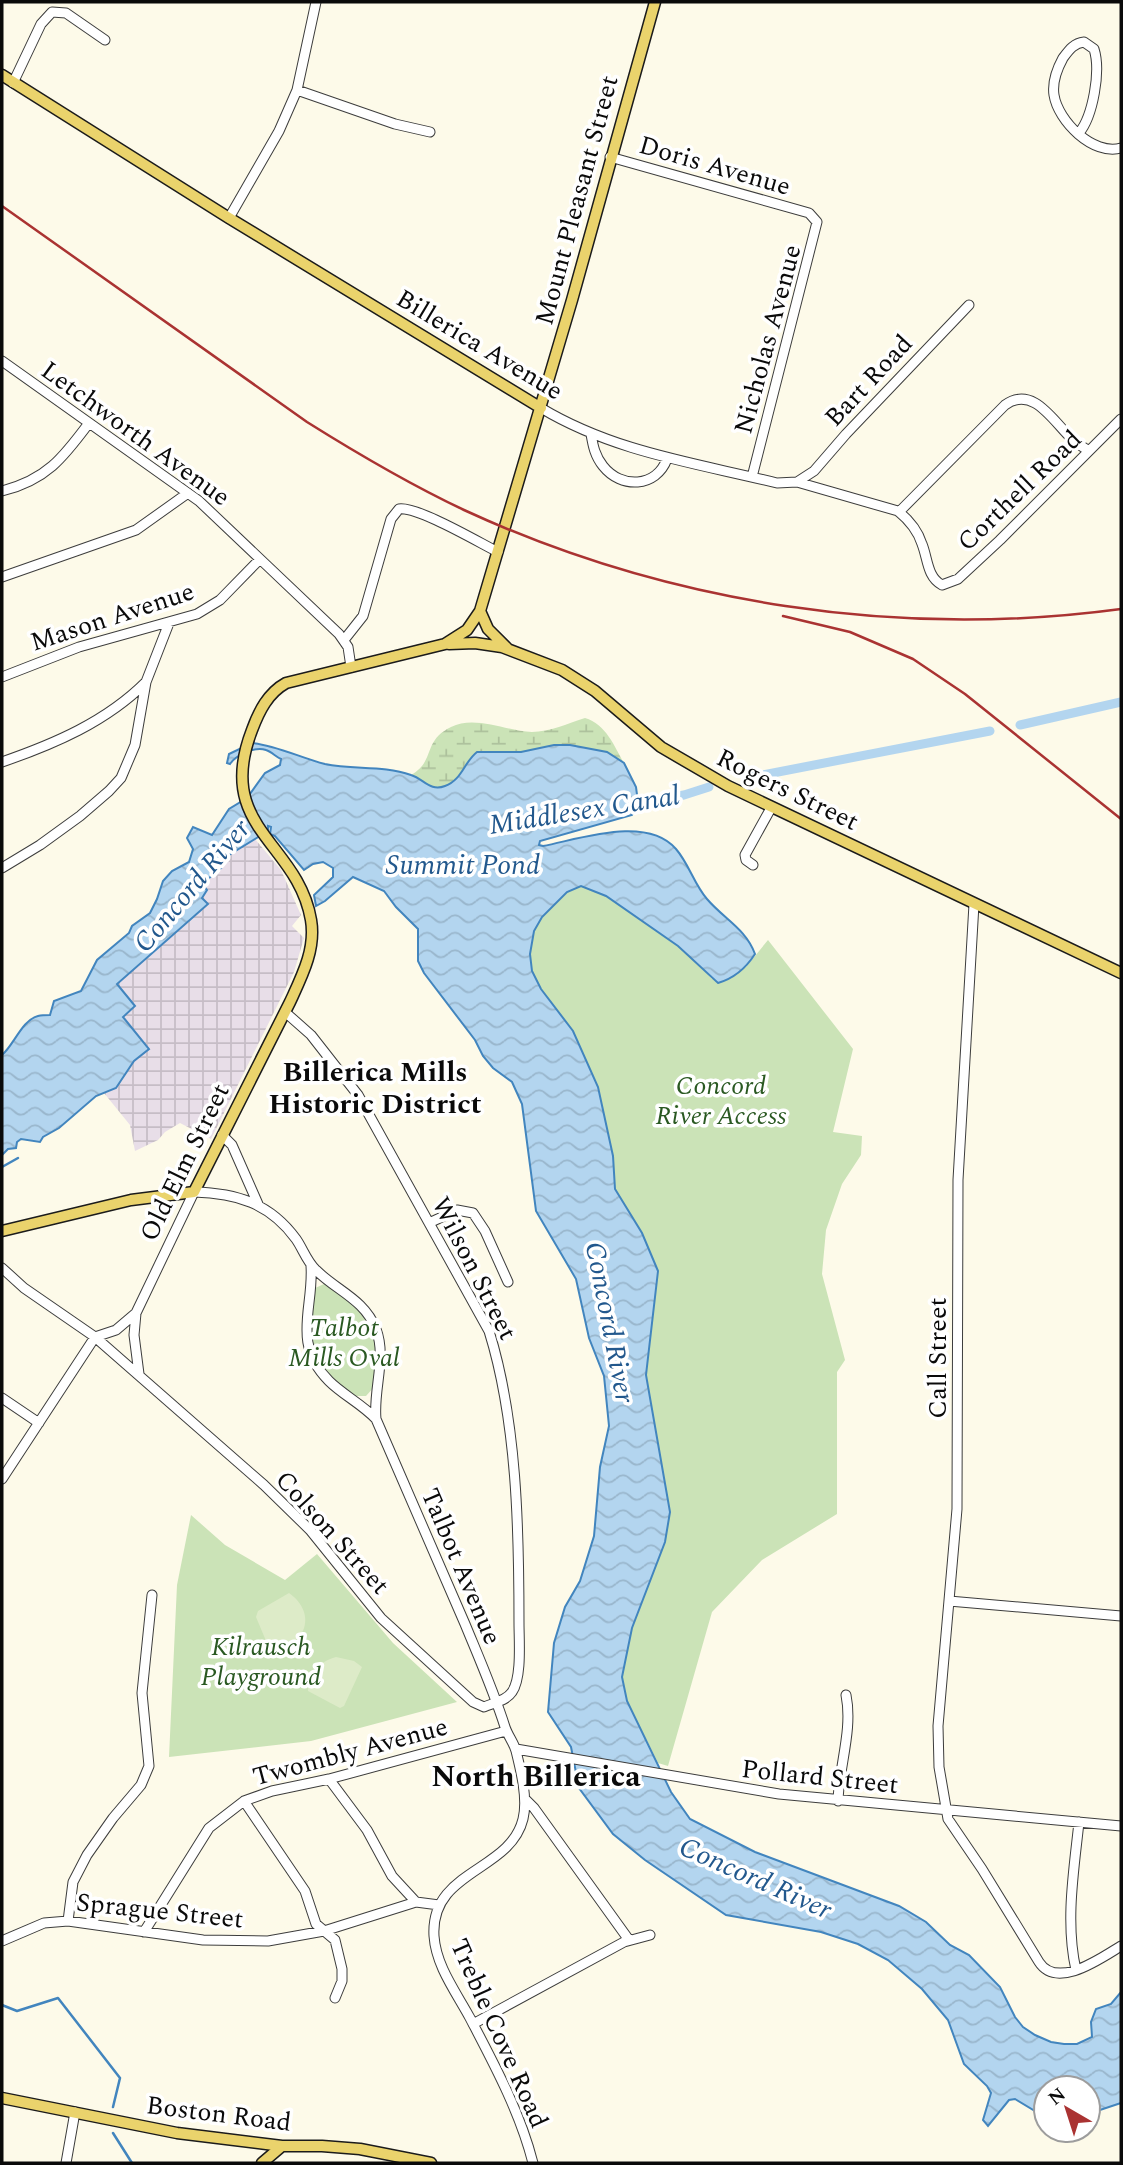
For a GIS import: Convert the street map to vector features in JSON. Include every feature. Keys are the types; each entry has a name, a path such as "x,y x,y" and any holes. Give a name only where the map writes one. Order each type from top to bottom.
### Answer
{"main road":[{"name":"Mount Pleasant Street","path":"444,644 467,630 480,611 541,408 654,2"},
{"name":"Billerica Avenue","path":"2,75 229,218 541,408"},
{"path":"480,611 492,635 509,649"},
{"name":"Rogers Street","path":"444,644 475,643 509,649 573,676 595,691 661,747 708,776 1121,973"},
{"path":"351,667 444,644"},
{"name":"Old Elm Street","path":"194,1192 285,1012 307,962 311,945 312,925 299,884 251,817 245,797 243,773 246,749 260,713 277,689 298,679 351,667"},
{"path":"2,1231 131,1200 194,1192"},
{"name":"Boston Road","path":"2,2098 177,2133 282,2146 360,2149 431,2163"},
{"path":"262,2163 282,2146"}],"street":[{"path":"229,218 279,131 297,90 316,2"},
{"path":"13,83 41,24 52,12 66,13 105,40"},
{"path":"1079,133 1089,117 1097,69 1094,50 1084,42 1076,44 1068,52 1055,75 1055,100 1061,114 1079,133 1101,147 1115,150 1121,148"},
{"path":"297,90 395,124 430,132"},
{"name":"Doris Avenue","path":"610,158 809,213"},
{"name":"Nicholas Avenue","path":"752,477 817,226 815,218 809,213"},
{"name":"Bart Road","path":"797,482 814,471 854,425 969,305"},
{"name":"Letchworth Avenue","path":"2,361 205,506 344,640"},
{"path":"900,512 1005,405 1020,398 1035,401 1072,439 1089,452"},
{"name":"Billerica Avenue","path":"541,408 591,434 667,458 777,483 797,482 900,512"},
{"name":"Corthell Road","path":"900,512 919,536 932,576 942,585 958,579 1000,541 1121,419"},
{"path":"2,491 30,483 46,473 60,460 89,423"},
{"path":"591,434 593,450 604,468 619,479 640,482 655,477 664,468 667,458"},
{"path":"2,577 136,530 188,493"},
{"path":"351,667 348,647 344,640 363,616 391,519 399,509 406,508 421,513 498,552"},
{"name":"Mason Avenue","path":"2,677 70,649 197,614 220,600 260,559"},
{"path":"2,868 80,816 109,791 124,773 135,745 146,682 169,623"},
{"path":"2,762 94,722 122,704 146,682"},
{"path":"753,865 746,860 745,855 771,808"},
{"name":"Call Street","path":"946,1810 938,1742 957,1509 958,1180 974,904"},
{"name":"Wilson Street","path":"285,1012 311,1035 354,1089 488,1331 499,1364 514,1476 519,1538 519,1629 515,1684 507,1697 498,1702"},
{"name":"Talbot Avenue","path":"222,1135 233,1147 258,1204"},
{"name":"Talbot Avenue","path":"194,1192 228,1195 258,1204 286,1226 311,1266 363,1307 376,1329 380,1364 375,1402 376,1419 498,1702 506,1731"},
{"name":"Old Elm Street","path":"95,1337 116,1330 136,1313 194,1192"},
{"path":"429,1223 457,1210 473,1213 485,1231 508,1282"},
{"name":"Talbot Avenue","path":"311,1266 305,1324 312,1355 330,1382 361,1404 376,1419"},
{"name":"Colson Street","path":"2,1268 35,1296 95,1337 293,1512 381,1618 473,1702 484,1706 498,1702"},
{"path":"136,1313 134,1335 139,1374"},
{"path":"2,1479 95,1337"},
{"path":"2,1398 39,1423"},
{"path":"68,1921 70,1896 78,1873 113,1818 141,1785 149,1766 142,1693 152,1595"},
{"path":"949,1601 1121,1616"},
{"path":"838,1801 847,1720 846,1695"},
{"path":"506,1731 516,1749"},
{"name":"Twombly Avenue","path":"144,1932 209,1828 244,1801 272,1791 329,1779 506,1731"},
{"name":"Pollard Street","path":"516,1749 769,1793 1121,1826"},
{"name":"Treble Cove Road","path":"516,1749 525,1799 523,1820 511,1843 455,1883 439,1905 434,1937 440,1961 503,2082 533,2163"},
{"path":"329,1779 367,1830 393,1876 416,1902"},
{"path":"525,1799 629,1940"},
{"path":"244,1801 304,1891 316,1924 335,1940 342,1969 342,1981 335,1998"},
{"path":"946,1810 950,1824 1048,1972 1058,1975 1076,1970 1121,1946"},
{"path":"1076,1970 1071,1940 1079,1822"},
{"name":"Sprague Street","path":"2,1941 44,1923 68,1921 203,1940 268,1941 324,1931 416,1902 439,1905"},
{"path":"473,2024 629,1940 650,1935"},
{"path":"66,2163 75,2112"}],"shaded area":[{"path":"255,839 281,870 301,915 292,926 304,938 294,972 211,1139 180,1123 158,1140 135,1151 130,1125 104,1093 122,1081 134,1061 149,1049 123,1016 116,984 207,905 202,898 202,885 221,868 219,865 228,855"}],"green space":[{"path":"585,718 604,730 624,763 607,752 554,745 521,752 487,751 465,766 462,774 452,783 442,788 429,787 411,775 424,764 436,738 460,724 480,723 539,732"},
{"name":"Concord River Access","path":"581,886 606,896 678,946 712,979 746,967 768,940 853,1049 833,1132 862,1136 861,1155 842,1184 826,1230 822,1274 845,1360 837,1372 837,1514 762,1560 712,1612 668,1766 658,1763 627,1701 622,1677 632,1628 665,1542 670,1513 646,1375 658,1271 642,1233 615,1189 613,1156 573,1031 541,989 532,971 530,954 534,931 542,917 567,892"},
{"name":"Talbot Mills Oval","path":"324,1284 333,1284 354,1299 379,1340 374,1387 366,1396 349,1396 330,1382 308,1345 313,1289"},
{"name":"Kilrausch Playground","path":"191,1515 225,1545 285,1580 317,1554 393,1643 457,1702 311,1741 169,1757 177,1585"},
{"path":"289,1593 304,1611 304,1629 292,1643 269,1648 256,1617 258,1611"},
{"path":"336,1657 354,1661 362,1667 344,1706 340,1708 308,1691 310,1679 316,1669"}],"water":[{"path":"252,743 325,764 400,772 440,787 455,780 477,752 521,752 554,745 570,745 607,752 624,763 636,787 638,802 632,815 540,841 539,845 631,831 648,833 663,839 681,855 707,899 751,945 755,954 748,964 740,972 718,983 678,946 606,896 581,886 567,892 542,917 534,931 530,954 532,971 541,989 573,1031 598,1087 613,1156 615,1189 642,1233 658,1271 646,1375 670,1512 665,1542 632,1628 622,1677 627,1701 671,1792 690,1819 755,1852 899,1906 926,1922 950,1945 969,1955 1000,1987 1015,2017 1035,2035 1064,2044 1077,2044 1092,2037 1091,2022 1096,2009 1111,2004 1121,1992 1121,2103 1102,2109 1102,2074 1032,2074 1032,2109 1015,2099 1009,2100 988,2126 983,2120 991,2093 964,2064 948,2020 922,1989 888,1960 858,1944 821,1932 726,1915 645,1860 613,1834 579,1788 571,1747 548,1712 554,1643 565,1607 580,1581 594,1536 600,1467 609,1426 604,1376 589,1338 576,1279 536,1211 522,1104 512,1082 493,1068 483,1056 475,1040 424,973 418,961 418,929 384,891 353,877 316,906 314,895 333,877 333,868 323,862 304,870 275,836 270,834 271,827 268,826 268,831 229,855 219,865 221,868 202,884 207,890 202,898 208,904 117,984 135,1006 123,1017 149,1049 134,1061 116,1088 96,1096 40,1142 21,1139 16,1148 8,1149 2,1155 2,1055 27,1022 38,1016 50,1015 54,1001 81,991 97,960 129,933 132,926 150,913 163,881 172,871 189,862 193,849 187,838 193,827 212,835 229,809 247,798 265,773 280,765 281,759 268,751 257,749 237,757 230,764 227,763 229,754"}],"waterway":[{"name":"Middlesex Canal","path":"1020,725 1121,702"},
{"name":"Middlesex Canal","path":"752,777 990,731"},
{"name":"Middlesex Canal","path":"628,804 684,795 709,787"},
{"path":"2,1167 18,1158"},
{"path":"2,2005 17,2011 58,1998 120,2078 113,2107"},
{"path":"113,2133 132,2163"}],"railway":[{"path":"2,206 307,422 423,490 542,542 621,569 703,591 785,606 869,616 953,619 1037,617 1121,609"},
{"path":"783,616 850,632 913,659 965,694 1121,819"}],"district":[{"name":"Billerica Mills Historic District","path":"375,1087"},
{"name":"North Billerica","path":"536,1776"}],"water label":[{"name":"Summit Pond","path":"463,864"},
{"name":"Concord River","path":"191,885"},
{"name":"Concord River","path":"611,1322"},
{"name":"Concord River","path":"756,1877"}]}
